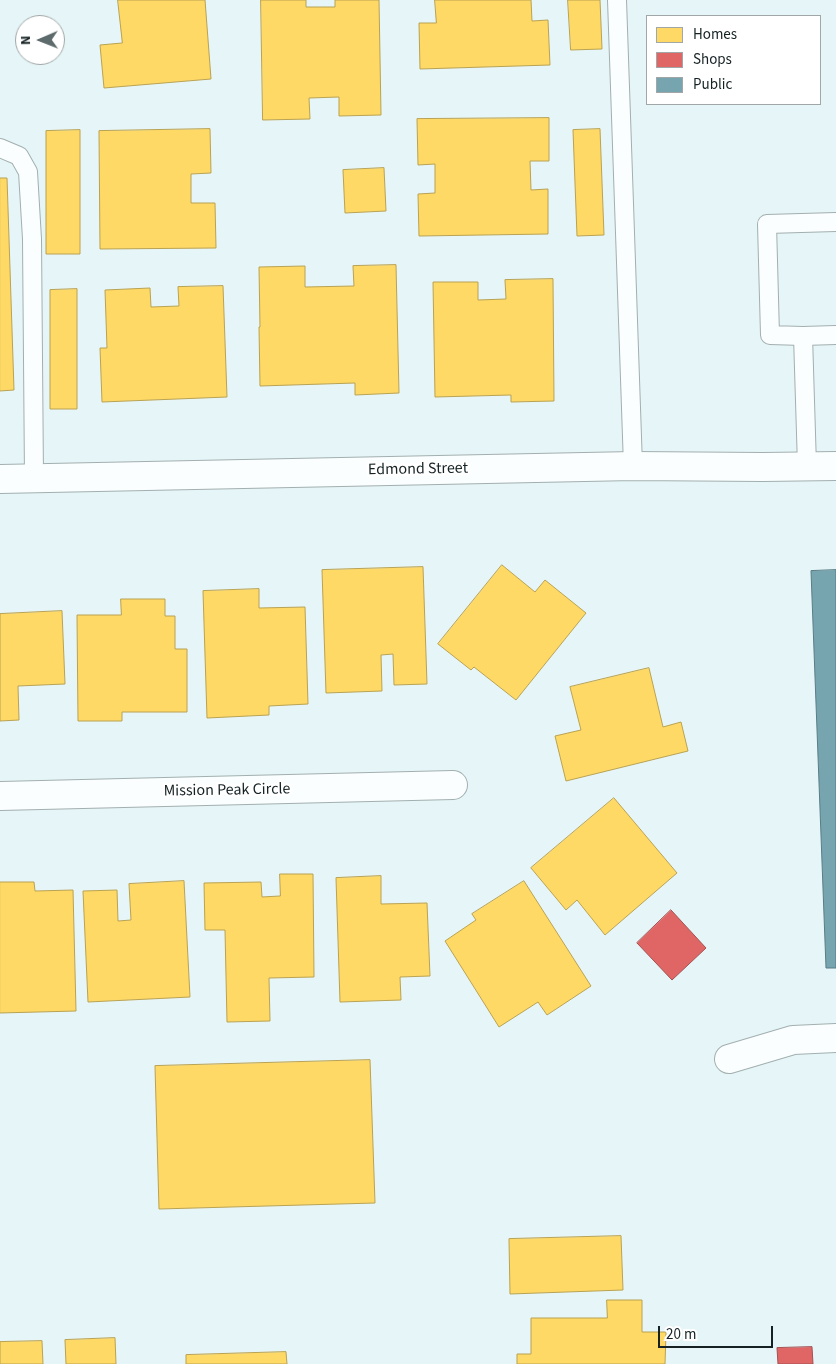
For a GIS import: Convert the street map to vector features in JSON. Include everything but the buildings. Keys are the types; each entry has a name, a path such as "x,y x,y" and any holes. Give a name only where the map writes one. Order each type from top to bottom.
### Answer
{"street":[{"name":"Edmond Street","path":"0,479 633,466 836,466"},
{"name":"Mission Peak Circle","path":"0,796 453,785"},
{"path":"729,1059 793,1040 836,1038"}],"lane":[{"path":"617,0 633,466"},
{"path":"0,148 19,156 28,172 32,240 34,478"},
{"path":"836,222 767,224 770,335 836,335"},
{"path":"803,336 807,466"}]}
